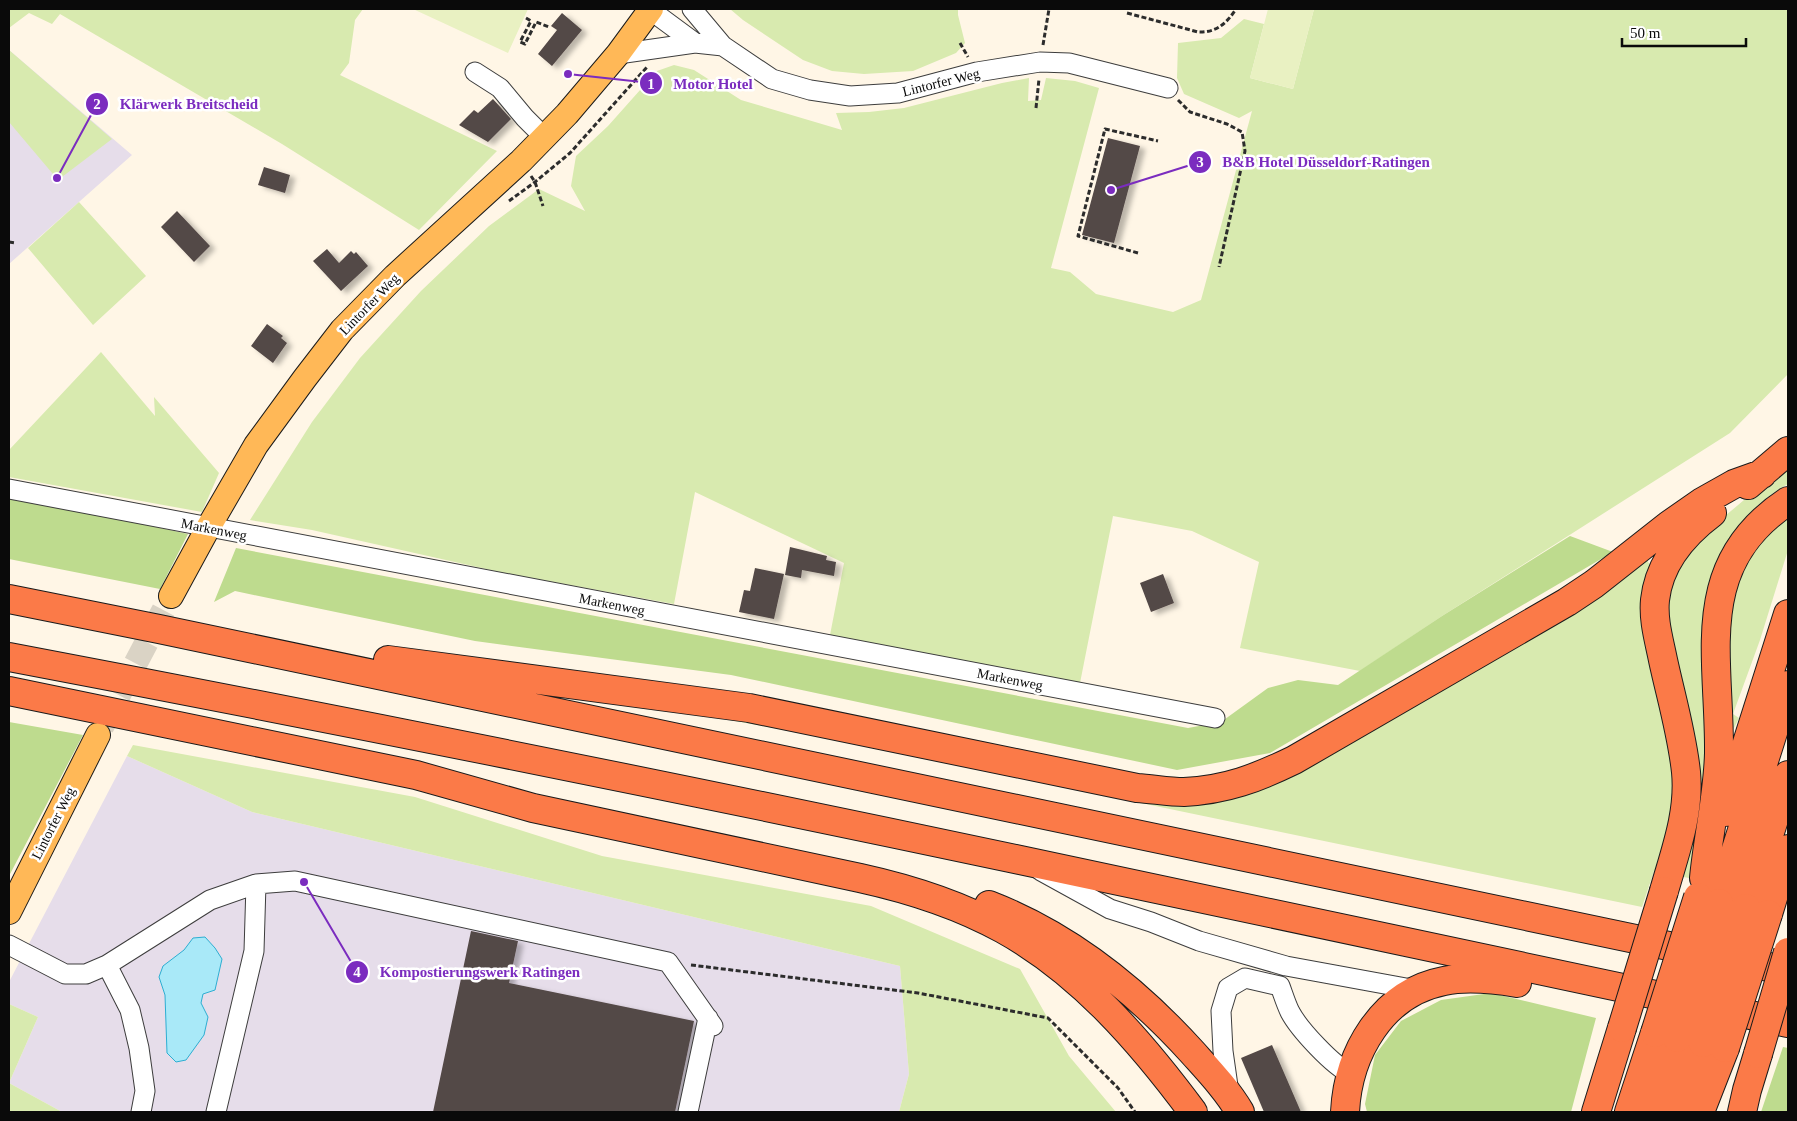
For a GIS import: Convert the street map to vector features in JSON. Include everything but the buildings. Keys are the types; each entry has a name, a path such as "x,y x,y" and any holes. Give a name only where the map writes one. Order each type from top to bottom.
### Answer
{"highway":[{"path":"1596,1112 1664,891 1681,832 1686,800 1687,786 1684,756 1657,630 1655,600 1658,585 1670,558 1687,534 1697,524 1762,474 1788,450"},
{"path":"159,628 749,708 1137,788 1183,792 1225,787 1260,777 1294,760 1575,597 1652,537 1702,502 1734,484 1762,474"},
{"path":"1707,893 1719,753 1715,639 1716,617 1720,596 1733,560 1743,543 1766,517 1788,501"},
{"path":"9,599 159,628 1788,971"},
{"path":"1652,1112 1666,1035 1788,614"},
{"path":"9,657 344,721 1022,860 1788,1023"},
{"path":"1707,893 1788,685"},
{"path":"9,691 416,775 534,808 884,883 933,898 978,916 1004,930 1050,961 1097,1000 1121,1024 1147,1053 1193,1112"},
{"path":"1700,1112 1714,1046 1757,911 1788,775"},
{"path":"1757,911 1788,848"},
{"path":"884,883 931,886 945,889 998,908 1058,938 1106,970 1144,1002 1177,1036 1234,1103"},
{"path":"1742,1112 1746,1090 1788,952"},
{"path":"1345,1112 1351,1074 1359,1050 1373,1027 1392,1008 1417,990 1455,979 1485,978 1534,984 1580,980"},
{"path":"1629,1112 1666,1035"},
{"path":"1681,1112 1714,1046"},
{"path":"1710,1112 1714,1046"}],"main road":[{"name":"Lintorfer Weg","path":"171,596 256,445 304,378 342,330 395,276 521,161 567,114 618,54 650,9"},
{"name":"Lintorfer Weg","path":"9,912 98,735"}],"street":[{"name":"Lintorfer Weg","path":"650,9 695,43"},
{"name":"Lintorfer Weg","path":"692,9 722,46 772,79 810,90 850,96 898,93 978,72 1040,62 1069,63 1168,88"},
{"name":"Lintorfer Weg","path":"618,54 695,43 722,46"},
{"path":"475,72 500,88 524,118 544,137"},
{"name":"Markenweg","path":"9,489 1215,718"},
{"path":"1022,860 1110,909 1151,922 1199,941 1286,966 1417,990"},
{"path":"9,945 65,974 86,974 107,965 210,900 256,884 295,881 668,962 711,1022 688,1112"},
{"path":"216,1112 254,951 256,884"},
{"path":"107,965 130,1010 139,1048 145,1090 141,1112"},
{"path":"1286,966 1280,986 1290,1012 1302,1029 1332,1062 1351,1074"},
{"path":"1234,1103 1223,1051 1221,1011 1228,988 1245,978 1280,986"}],"path":[{"path":"1036,108 1040,62 1049,9"},
{"path":"1127,13 1205,33 1222,26 1236,9"},
{"path":"526,18 531,20 520,42 525,44 536,22 549,27"},
{"path":"503,205 570,153 649,64 663,58 660,48"},
{"path":"1168,88 1190,112 1227,124 1242,132 1245,151 1219,267"},
{"path":"1138,253 1078,236 1105,130 1158,141"},
{"path":"521,161 535,182 544,206"},
{"path":"9,242 16,243"},
{"path":"668,962 918,993 1048,1018 1118,1088 1135,1112"}],"shaded area":[{"path":"9,50 132,155 9,264"},
{"path":"127,756 252,812 900,966 909,1074 899,1112 62,1112 9,1083 38,1017 9,1004 9,982"}],"green space":[{"path":"9,9 363,9 355,20 349,63 340,75 497,151 419,230 282,144 60,14 52,24 29,13 9,28"},
{"path":"413,9 528,9 508,53"},
{"path":"730,9 958,9 965,43 956,53 913,71 864,74 832,71 803,60 743,20"},
{"path":"1268,9 1314,9 1293,89 1250,78"},
{"path":"1314,9 1788,9 1788,374 1730,433 1442,616 1360,671 1240,648 1259,562 1192,531 1113,516 1080,683 830,635 844,563 695,492 674,604 504,573 312,530 250,520 312,422 360,358 421,291 489,226 539,189 585,211 571,186 576,156 608,126 657,71 674,65 694,70 741,100 842,130 836,113 904,108 1029,78 1028,101 1041,100 1046,78 1075,81 1099,88 1051,268 1070,272 1096,294 1173,312 1201,300 1252,111 1239,118 1184,94 1177,78 1178,43 1221,38 1244,19 1264,24 1250,78 1293,89"},
{"path":"9,50 112,139 58,180 9,122"},
{"path":"79,202 146,276 93,325 28,248"},
{"path":"101,352 155,416 154,397 219,473 202,512 9,477 9,450"},
{"path":"1788,463 1788,484 1768,497 1750,513 1721,551 1724,553 1701,837 1689,878 1678,876 1666,612 1671,584 1688,551 1725,516"},
{"path":"9,499 188,534 160,589 9,559"},
{"path":"1788,513 1788,550 1760,640 1733,714 1739,718 1731,734 1721,629 1750,551"},
{"path":"1570,536 1613,552 1270,753 1177,770 731,675 475,641 235,591 214,602 236,548 1188,728 1221,722 1268,688 1298,680 1338,685 1442,616"},
{"path":"1647,560 1652,568 1667,731 1676,795 1659,872 1654,871 1642,907 823,737 702,715 603,693 1210,796"},
{"path":"9,722 83,735 9,876"},
{"path":"133,745 415,797 602,856 871,906 1020,969 1069,1056 1116,1112 899,1112 909,1074 900,966 252,812 127,756"},
{"path":"1491,993 1596,1018 1571,1112 1367,1112 1365,1104 1375,1055 1401,1021 1441,1000"},
{"path":"9,1004 38,1017 9,1083"},
{"path":"1783,1047 1788,1048 1788,1112 1761,1112"},
{"path":"9,1083 62,1112 9,1112"}],"water":[{"path":"205,937 222,959 215,990 203,994 201,1003 208,1017 204,1035 186,1060 176,1062 167,1053 165,995 159,977 163,966 184,950 193,938"}],"tunnel":[{"path":"102,727 171,596"}],"place":[{"name":"Motor Hotel","path":"568,74"},
{"name":"Klärwerk Breitscheid","path":"57,178"},
{"name":"B&B Hotel Düsseldorf-Ratingen","path":"1111,190"},
{"name":"Kompostierungswerk Ratingen","path":"304,882"}]}
